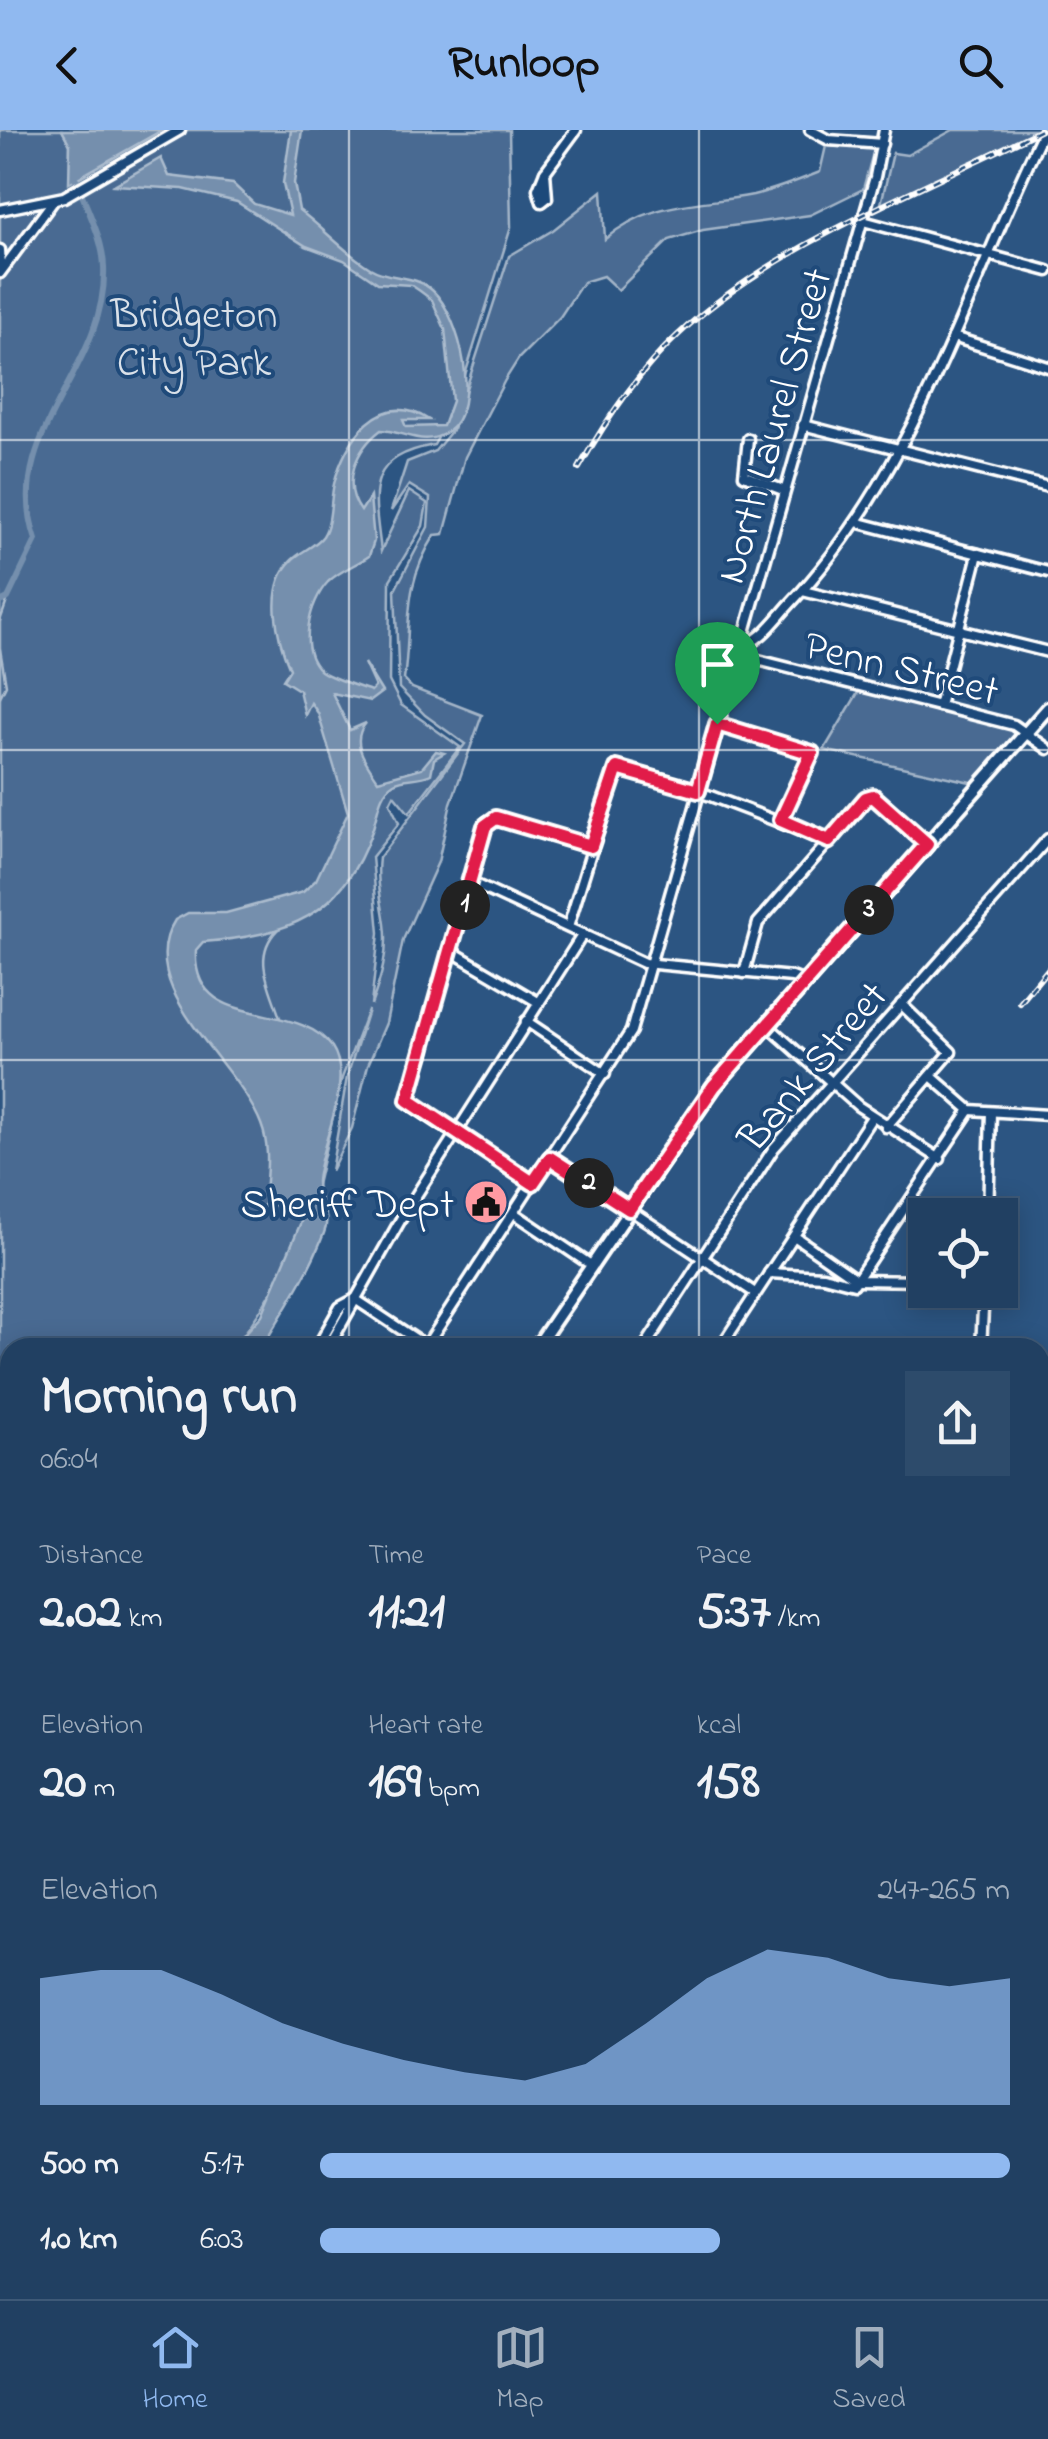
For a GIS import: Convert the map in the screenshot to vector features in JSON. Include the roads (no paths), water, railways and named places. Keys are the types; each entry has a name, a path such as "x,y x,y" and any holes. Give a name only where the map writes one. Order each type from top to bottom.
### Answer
{"main road":[{"path":"543,1338 707,1095 1048,708"}],"street":[{"path":"0,210 54,200 81,188 180,130"},
{"path":"545,172 576,130"},
{"path":"810,130 829,140 882,144"},
{"name":"North Laurel Street","path":"432,1338 631,1031 863,221 884,130"},
{"path":"739,647 755,640 803,591 856,522 902,451 1044,130"},
{"path":"1036,146 1048,141"},
{"path":"0,272 54,200"},
{"path":"863,221 1048,271"},
{"path":"0,250 0,272"},
{"path":"952,337 1048,368"},
{"path":"803,425 1048,487"},
{"path":"748,439 744,475 783,490"},
{"path":"856,522 1048,572"},
{"path":"939,706 978,554"},
{"path":"803,591 1048,652"},
{"name":"Penn Street","path":"739,647 750,658 1028,731 1048,749"},
{"path":"717,724 812,753 781,820"},
{"path":"568,927 612,774 618,768 698,791 829,841"},
{"path":"744,972 758,922 864,802 876,798 927,844"},
{"path":"533,1183 410,1103 408,1096 485,826 499,819 591,846"},
{"name":"Bank Street","path":"650,1338 774,1148 1048,839"},
{"path":"472,882 650,963 805,982"},
{"path":"334,1338 455,1133 583,934"},
{"path":"451,951 538,1002"},
{"path":"886,1126 950,1052 902,1004"},
{"path":"526,1021 605,1074"},
{"path":"768,1024 872,1117 940,1159"},
{"path":"930,1076 970,1110 1048,1115"},
{"path":"769,1273 823,1276 854,1284 970,1110"},
{"path":"989,1198 992,1112"},
{"path":"726,1338 872,1117"},
{"path":"550,1158 755,1293"},
{"path":"514,1213 591,1266"},
{"path":"794,1236 857,1280 908,1282"},
{"path":"355,1300 412,1338"},
{"path":"323,1338 340,1307 355,1300"},
{"path":"982,1338 983,1308"}],"waterway":[{"path":"0,602 8,598 36,540 29,502 32,468 43,435 90,338 101,304 103,256 76,179"},
{"path":"0,621 8,598"},
{"path":"0,649 6,685 0,697"},
{"path":"278,929 270,939 264,961 280,1018"}],"railway":[{"path":"579,468 611,415 649,365 716,303 804,246 1041,130"},
{"path":"1020,1003 1048,969"}],"place":[{"name":"Sheriff Dept","path":"486,1202"}],"park label":[{"name":"Bridgeton City Park","path":"194,336"}]}
